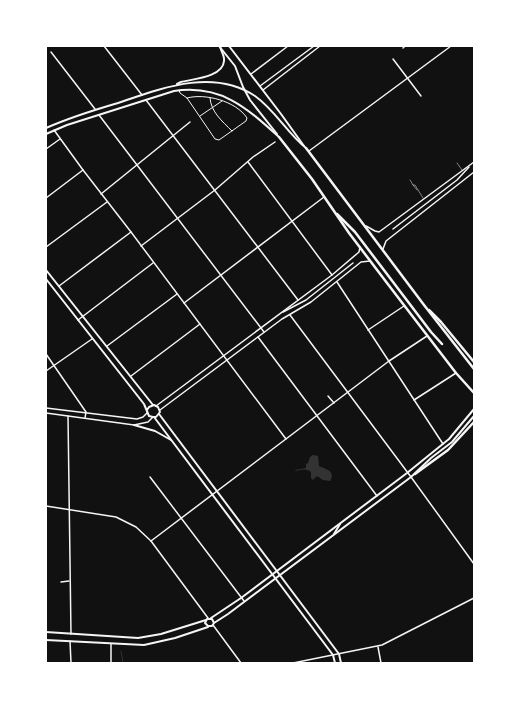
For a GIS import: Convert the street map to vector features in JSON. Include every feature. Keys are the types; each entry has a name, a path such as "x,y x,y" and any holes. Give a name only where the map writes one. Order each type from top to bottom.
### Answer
{"highway":[{"path":"279,137 304,168 332,209 404,306 474,393"},
{"path":"307,150 474,369"},
{"path":"332,209 355,232 431,332 442,344"},
{"path":"424,305 441,322 474,362"},
{"path":"415,474 448,450 458,441 474,422"}],"main road":[{"path":"46,128 95,110 219,71 224,60 219,46"},
{"path":"219,46 234,66 250,100 279,137"},
{"path":"229,46 307,150"},
{"path":"176,84 207,82 222,83 240,88 260,100 307,150"},
{"path":"46,134 99,115 178,90 198,90 213,92 227,97 247,110 279,137"},
{"path":"46,270 154,405 160,410 159,414 154,417"},
{"path":"46,279 144,404 149,416 154,417 173,441 212,495 306,618 333,655 335,663"},
{"path":"148,411 149,407 154,405"},
{"path":"46,632 138,638 152,636 211,618 241,598 408,473 449,439 474,409"},
{"path":"159,414 339,654 341,663"},
{"path":"46,640 136,646 151,644 208,627 245,602 415,474 431,458 452,442 474,416"},
{"path":"134,424 155,431 173,441"},
{"path":"332,536 341,523"},
{"path":"238,528 242,524"},
{"path":"301,553 304,557"},
{"path":"306,618 310,615"},
{"path":"211,618 213,624"},
{"path":"207,619 206,624 208,627"},
{"path":"91,635 91,642"},
{"path":"107,644 108,637"}],"street":[{"path":"104,46 142,95"},
{"path":"251,74 286,46"},
{"path":"260,86 314,46"},
{"path":"263,90 320,46"},
{"path":"307,150 451,46"},
{"path":"51,52 95,110"},
{"path":"393,59 421,96"},
{"path":"178,90 187,98 215,139 219,140 246,121 247,118 244,114 222,101 210,97 193,96 187,98"},
{"path":"210,97 211,108 232,131"},
{"path":"146,100 298,300"},
{"path":"199,116 222,101"},
{"path":"99,115 264,332"},
{"path":"101,194 190,122"},
{"path":"54,130 286,439"},
{"path":"46,149 60,139"},
{"path":"141,246 178,219 275,142"},
{"path":"248,162 332,275"},
{"path":"364,225 379,232 473,163"},
{"path":"393,229 457,180 473,163"},
{"path":"46,198 83,170"},
{"path":"383,250 386,241 474,172"},
{"path":"184,303 293,222 324,197"},
{"path":"46,246 107,202"},
{"path":"59,286 130,232"},
{"path":"154,405 332,275 359,252 360,247"},
{"path":"160,410 264,332 311,302 361,262 370,261"},
{"path":"78,320 153,263"},
{"path":"280,314 306,300 353,263"},
{"path":"337,282 442,444"},
{"path":"107,346 177,294"},
{"path":"368,330 404,306"},
{"path":"290,315 474,564"},
{"path":"131,376 200,324"},
{"path":"151,541 389,361 427,336"},
{"path":"258,337 377,496"},
{"path":"46,371 92,339"},
{"path":"46,354 86,412 85,418"},
{"path":"414,400 456,372"},
{"path":"328,396 334,403"},
{"path":"46,408 136,419 143,417 148,411"},
{"path":"46,413 134,424 148,422 154,417"},
{"path":"68,416 71,634"},
{"path":"150,477 245,602"},
{"path":"46,506 103,514 120,519 136,527 151,541 207,619"},
{"path":"61,582 70,581"},
{"path":"293,663 378,646 474,598"},
{"path":"213,624 241,663"},
{"path":"70,641 71,663"},
{"path":"111,644 111,663"},
{"path":"378,646 381,663"}],"lane":[{"path":"457,163 462,172"},
{"path":"410,180 424,199"}],"shaded area":[{"path":"313,455 318,456 319,466 331,472 332,477 330,481 323,480 317,476 313,480 311,478 311,472 307,470 295,470 306,468 306,464"}],"waterway":[{"path":"121,651 123,663"}]}
